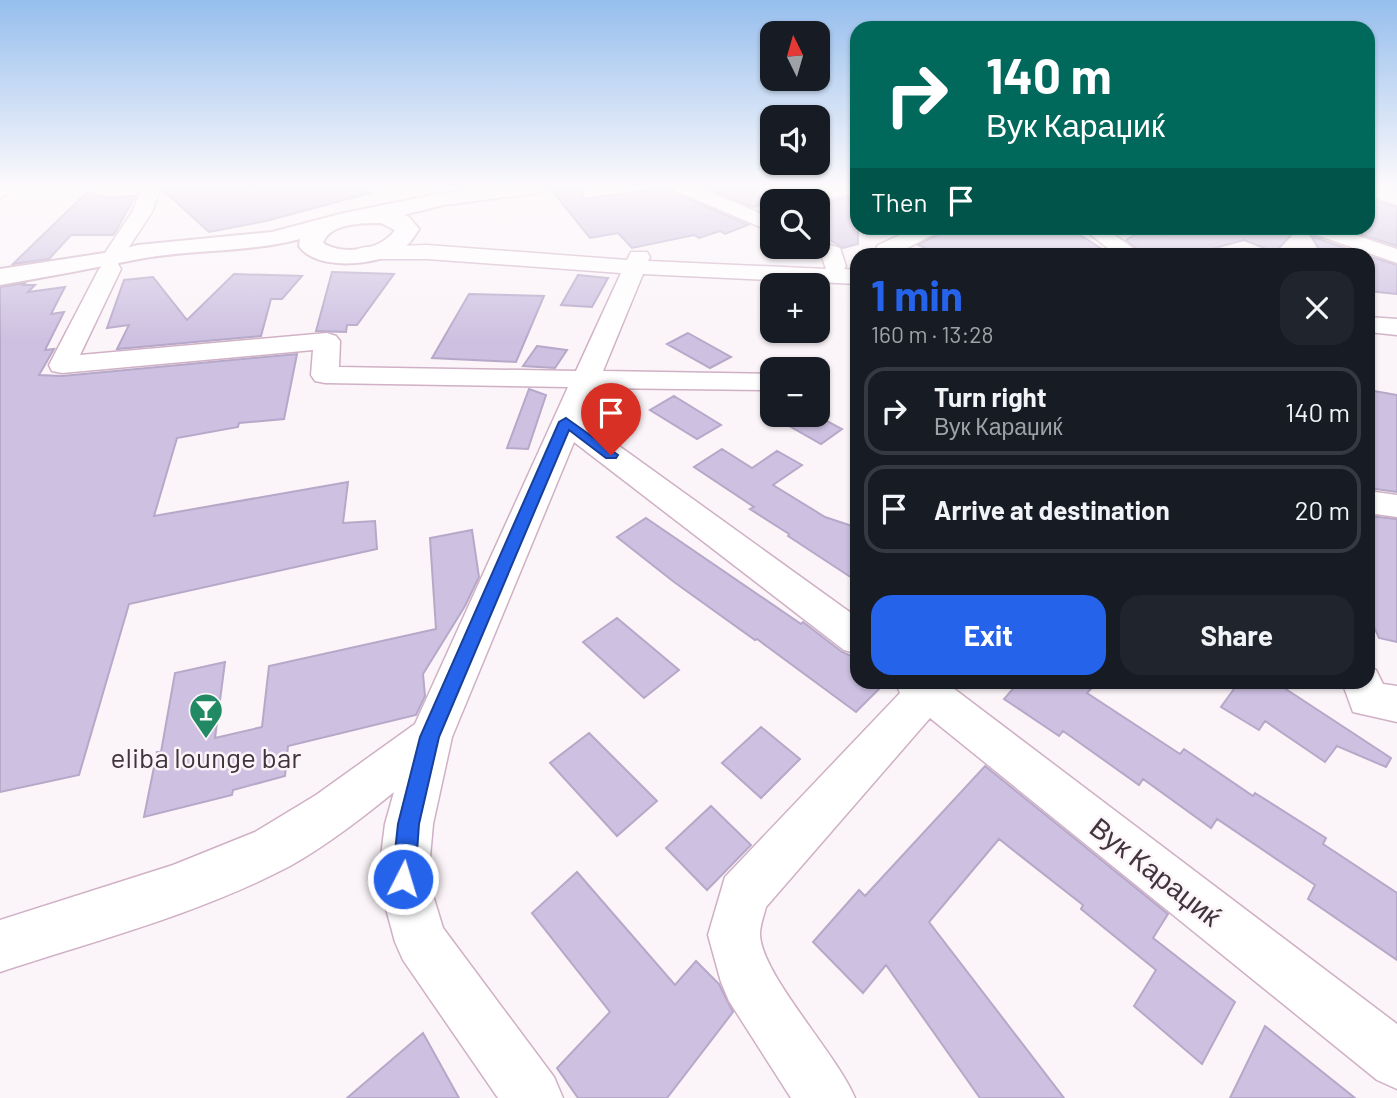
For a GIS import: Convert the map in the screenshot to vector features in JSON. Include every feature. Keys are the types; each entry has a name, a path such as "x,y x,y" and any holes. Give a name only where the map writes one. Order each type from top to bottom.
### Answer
{"main road":[{"path":"111,264 138,252 276,238"},
{"path":"312,238 310,241 315,250 322,253"},
{"path":"0,277 262,250 341,256 365,254 396,244 402,238"}],"street":[{"path":"126,238 62,365 327,341 325,375 760,382"},
{"path":"423,238 470,247 638,262 846,267"},
{"path":"890,248 910,238"},
{"path":"1345,238 1374,248"},
{"path":"1375,248 1397,256"},
{"path":"365,254 427,252 638,262 850,276"},
{"path":"830,252 846,267"},
{"path":"533,1098 421,942 403,879 409,824 429,737 638,262"},
{"path":"1375,313 1397,315"},
{"path":"1375,325 1397,327"},
{"path":"566,422 850,633"},
{"path":"1375,503 1397,506"},
{"path":"825,1098 748,982 734,935 743,895 923,689"},
{"name":"Вук Караџиќ","path":"930,689 1397,1060"},
{"path":"1364,689 1368,699 1397,704"},
{"path":"0,946 184,885 273,849 333,809 429,737"}],"building":[{"path":"39,238 68,238 49,259 13,264"},
{"path":"623,238 679,238 632,248"},
{"path":"830,238 858,238 858,244 843,248"},
{"path":"931,238 1085,238 1100,248 925,248 918,245"},
{"path":"1288,238 1279,248 1265,248 1244,240 1215,248 1136,248 1126,240"},
{"path":"1312,238 1345,248 1318,248"},
{"path":"1373,238 1397,238 1397,246"},
{"path":"1375,258 1397,265 1397,294 1375,292"},
{"path":"332,272 394,274 357,325 347,325 346,332 316,331"},
{"path":"234,274 302,276 282,299 271,299 261,336 117,349 129,325 107,328 124,280 153,277 187,320"},
{"path":"578,275 608,278 592,307 561,305"},
{"path":"25,283 23,285 35,285 28,292 65,287 51,314 64,312 45,350 54,349 39,375 62,376 297,354 284,419 239,423 238,427 177,438 154,516 348,482 343,523 375,521 377,549 129,604 79,775 0,792 0,287"},
{"path":"469,294 544,296 516,362 432,358"},
{"path":"688,333 731,357 710,368 667,344"},
{"path":"537,346 567,350 555,368 523,366"},
{"path":"529,389 546,395 528,449 507,448"},
{"path":"1375,391 1397,395 1397,492 1375,489"},
{"path":"674,396 721,425 697,439 650,410"},
{"path":"830,423 842,429 821,444 791,427 830,427"},
{"path":"722,449 752,468 777,451 802,465 773,485 825,517 850,525 850,577 788,536 789,534 750,509 754,507 694,467"},
{"path":"1375,517 1397,519 1397,642 1379,638 1375,629"},
{"path":"646,518 850,656 850,689 879,689 856,712 674,582 617,537"},
{"path":"472,530 479,577 465,606 423,674 425,696 416,715 288,746 285,776 233,790 232,795 144,817 157,752 161,752 175,673 225,662 215,738 262,727 269,666 436,629 430,538"},
{"path":"617,618 679,670 644,698 583,642"},
{"path":"1013,689 1091,689 1087,693 1180,754 1184,749 1253,796 1255,793 1326,838 1323,844 1397,893 1397,960 1308,899 1315,885 1217,819 1211,828 1143,779 1139,785 1063,731 1059,736 1004,699"},
{"path":"1234,689 1286,689 1391,758 1386,767 1337,746 1325,762 1265,721 1259,730 1221,707"},
{"path":"761,727 800,759 761,798 722,763"},
{"path":"589,733 657,801 617,836 550,763"},
{"path":"985,766 1168,914 1153,938 1235,1002 1202,1064 1134,1006 1156,970 1081,909 1083,905 999,839 929,922 1064,1098 980,1098 886,965 863,993 813,942 859,890 865,896"},
{"path":"711,806 751,845 707,890 666,848"},
{"path":"577,872 675,985 696,961 719,984 733,1012 667,1098 578,1098 557,1068 610,1012 532,913"},
{"path":"1265,1026 1355,1098 1230,1098"},
{"path":"423,1033 459,1098 347,1098"}],"place":[{"name":"eliba lounge bar","path":"206,740"}],"route":[{"path":"403,879 409,824 429,737 566,422 611,455"}]}
